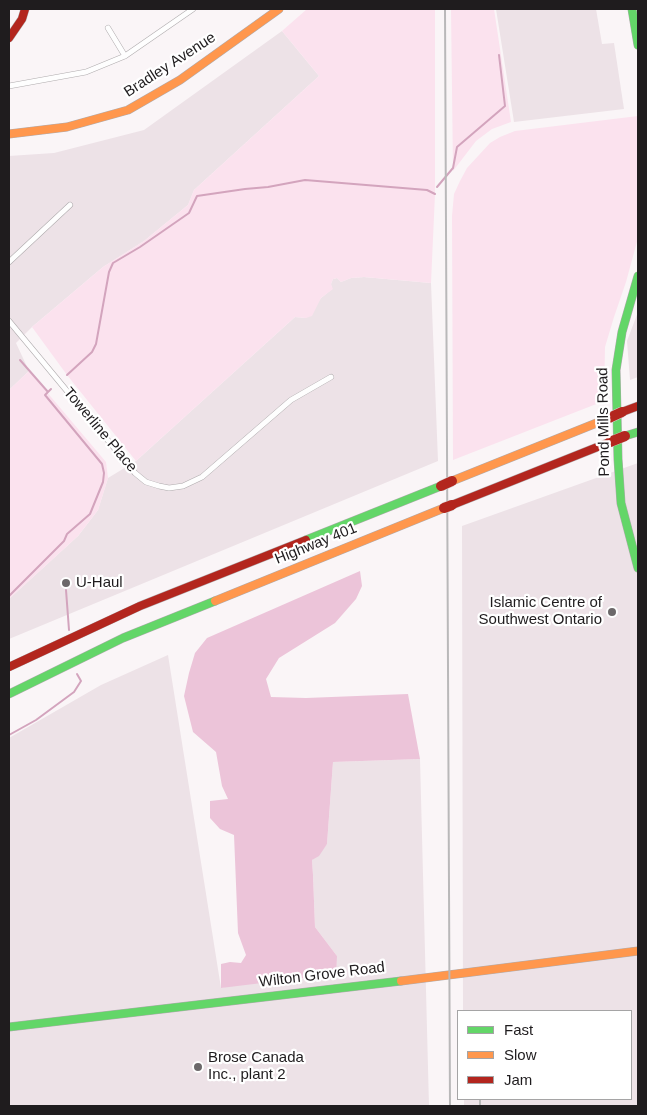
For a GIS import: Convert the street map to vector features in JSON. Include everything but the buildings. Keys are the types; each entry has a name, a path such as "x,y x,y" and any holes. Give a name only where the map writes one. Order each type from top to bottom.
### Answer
{"main road":[{"path":"9,38 22,19 25,9"},
{"name":"Bradley Avenue","path":"9,134 67,126 128,110 180,80 280,9"},
{"path":"632,9 638,44"},
{"name":"Pond Mills Road","path":"638,276 622,332 616,370 621,503 638,568"},
{"name":"Highway 401","path":"9,667 140,606 638,406"},
{"name":"Highway 401","path":"9,694 123,638 638,432"},
{"name":"Wilton Grove Road","path":"9,1027 298,994 638,951"}],"street":[{"path":"9,86 86,72 126,56 193,9"},
{"path":"108,28 126,56"},
{"path":"9,262 70,205"},
{"name":"Towerline Place","path":"9,321 135,473 146,482 169,488 183,486 202,477 291,400 331,377"}],"shaded area":[{"path":"307,9 435,9 435,194 431,283 364,277 351,278 341,282 337,278 333,279 331,284 333,289 321,298 312,316 306,318 295,317 136,461 67,375 32,327 103,267 144,241 188,205 194,190 319,76 282,31"},
{"path":"451,9 494,9 511,122 492,129 476,141 453,171"},
{"path":"496,9 596,9 602,44 614,43 624,109 514,122"},
{"path":"282,31 319,76 194,190 188,205 144,241 103,267 32,327 16,343 29,371 9,390 9,156 54,153 144,130"},
{"path":"638,116 638,238 605,347 604,401 453,460 452,216 454,194 460,181 467,168 490,143 515,131"},
{"path":"364,277 431,283 438,461 9,639 9,599 78,536 98,510 108,478 136,461 295,317 306,318 321,298 332,289 333,279 337,278 341,282 351,278"},
{"path":"638,312 638,377 630,380 627,341"},
{"path":"29,371 106,462 108,478 98,510 78,536 9,599 9,390"},
{"path":"638,463 638,1106 464,1106 464,1100 632,1100 632,1010 463,1010 462,526"},
{"path":"360,571 362,586 356,599 335,623 279,658 266,679 271,697 306,698 408,694 420,759 333,762 327,844 319,856 312,860 315,927 337,956 336,974 221,988 221,964 230,962 241,963 246,955 238,933 234,835 220,829 210,818 210,801 228,799 222,786 216,752 193,732 184,696 195,653 207,638"},
{"path":"168,655 221,988 337,956 315,927 312,860 327,844 333,762 420,759 429,1106 9,1106 9,738 101,685"}],"waterway":[{"path":"437,187 453,168 457,147 505,106 499,55"},
{"path":"67,375 92,352 96,344 109,272 113,263 189,213 197,196 268,187 305,180 427,190 435,194"},
{"path":"20,360 48,392"},
{"path":"9,596 64,541 67,534 90,514 103,482 102,464 45,395 51,389"},
{"path":"66,590 69,630"},
{"path":"9,735 36,720 74,692 81,681 77,674"}],"railway":[{"path":"445,9 450,1106"},
{"path":"480,1100 480,1106"}],"traffic: fast":[{"path":"632,9 638,45"},
{"path":"638,276 622,332 616,370 621,503 638,568"},
{"path":"625,436 638,432"},
{"path":"306,540 441,486"},
{"path":"9,694 123,638 215,601"},
{"path":"9,1027 401,981"}],"traffic: slow":[{"path":"9,134 67,127 128,110 180,80 279,9"},
{"path":"452,481 609,418"},
{"path":"215,601 444,508"},
{"path":"401,981 638,951"}],"traffic: jam":[{"path":"9,38 22,19 25,9"},
{"path":"622,412 638,406"},
{"path":"609,418 622,412"},
{"path":"610,442 625,436"},
{"path":"452,505 610,442"},
{"path":"441,486 452,481"},
{"path":"444,508 452,505"},
{"path":"9,667 140,606 306,540"}],"place":[{"name":"U-Haul","path":"66,583"},
{"name":"Islamic Centre of Southwest Ontario","path":"612,612"},
{"name":"Brose Canada Inc., plant 2","path":"198,1067"}]}
